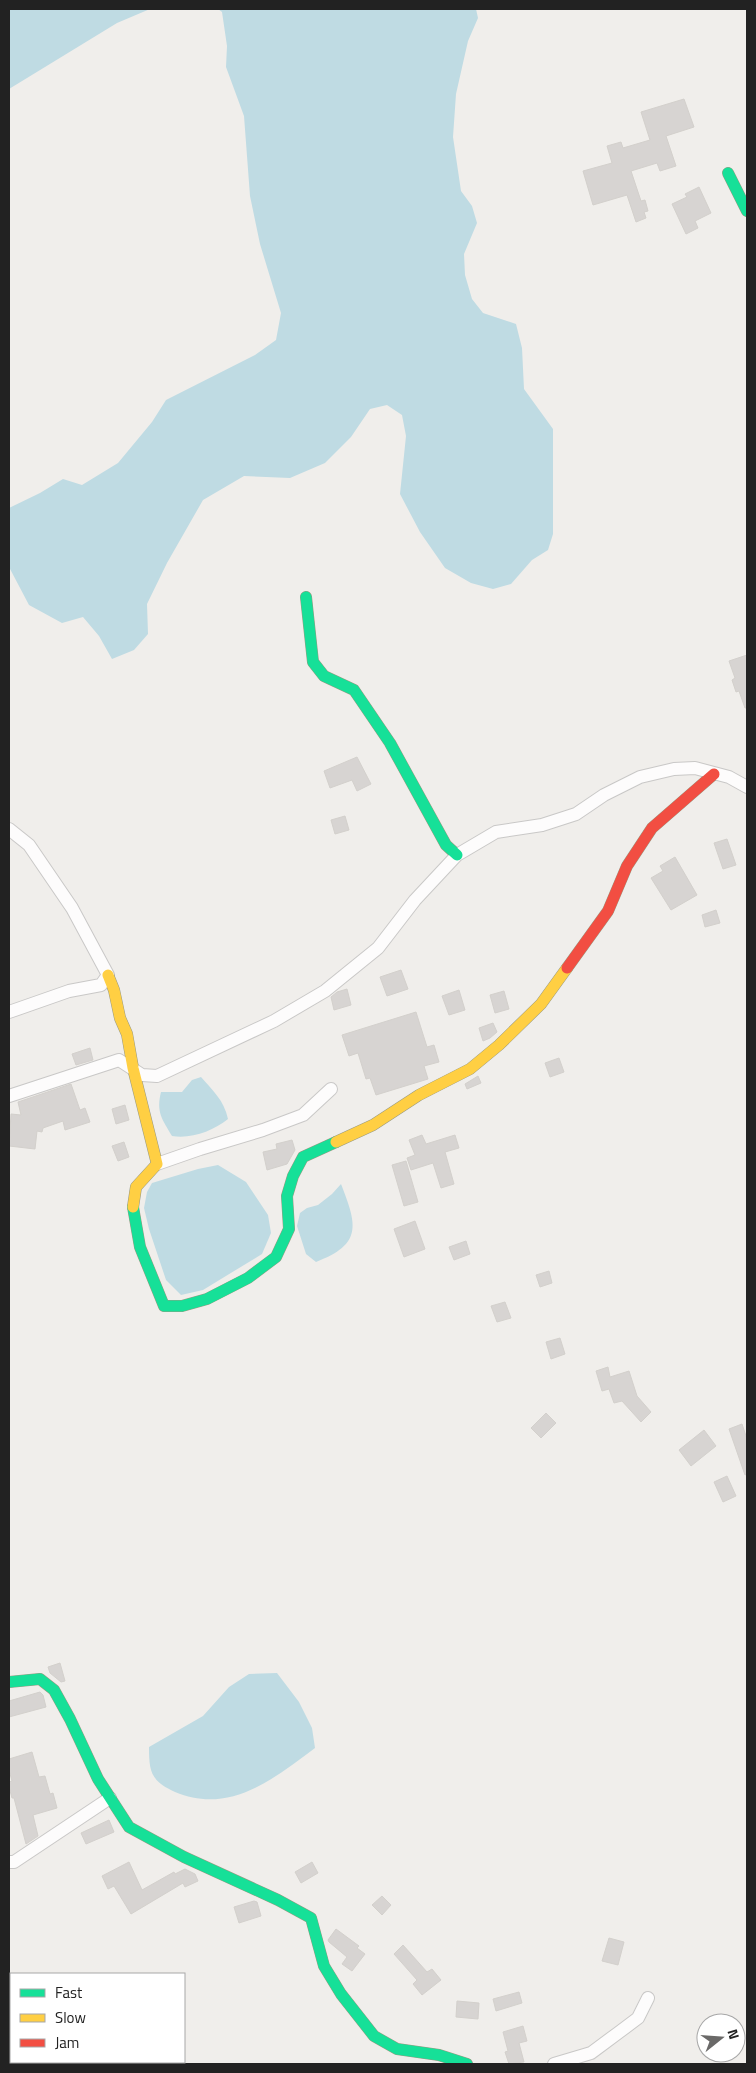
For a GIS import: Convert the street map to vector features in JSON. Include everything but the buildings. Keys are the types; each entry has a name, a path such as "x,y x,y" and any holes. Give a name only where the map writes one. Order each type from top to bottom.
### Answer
{"street":[{"path":"728,173 747,211"},
{"path":"306,597 313,662 324,676 354,690 390,743 446,846 457,855"},
{"path":"9,1096 119,1060 142,1075 157,1076 274,1021 325,991 378,948 415,900 457,855 496,832 542,825 576,814 604,795 640,777 681,769 695,768 728,777 747,786"},
{"path":"331,1089 303,1114 263,1130 157,1164 135,1188 132,1204 134,1230 153,1284 164,1306 182,1306 207,1299 248,1278 276,1257 288,1229 287,1196 293,1176 303,1157 373,1125 420,1095 470,1069 499,1045 541,1004 608,911 627,866 652,828 714,774"},
{"path":"9,829 29,845 72,908 108,975 114,990 120,1018 127,1034 133,1068 157,1164"},
{"path":"9,1012 69,991 101,985 108,975"},
{"path":"9,1682 40,1679 54,1690 98,1779 129,1827 184,1857 278,1900 311,1918 324,1966 341,1994 374,2036 397,2049 439,2055 467,2064"},
{"path":"9,1862 14,1862 110,1798"},
{"path":"554,2064 591,2052 638,2018 648,1998"}],"water":[{"path":"9,9 150,9 117,23 9,89"},
{"path":"218,9 476,9 478,18 468,41 456,94 453,137 461,191 472,206 477,223 464,254 465,275 472,299 483,313 516,324 522,348 524,389 553,429 553,534 548,550 532,560 511,584 493,589 471,583 445,568 420,532 400,494 406,436 402,415 387,405 370,409 351,437 325,463 290,478 244,476 203,500 167,563 147,604 148,634 134,650 112,659 99,636 83,617 62,623 29,605 9,567 9,508 63,479 82,485 118,463 152,422 166,400 255,355 276,340 281,313 260,244 250,196 244,116 226,67 227,46 222,12"},
{"path":"201,1077 221,1101 228,1119 202,1133 180,1137 172,1136 160,1110 161,1092 182,1092 192,1080"},
{"path":"218,1165 246,1182 268,1215 271,1233 262,1254 203,1290 181,1295 166,1280 149,1229 144,1208 147,1192 152,1183"},
{"path":"341,1184 353,1222 352,1232 349,1240 342,1248 316,1262 306,1254 297,1226 300,1213 307,1208 318,1205"},
{"path":"277,1673 299,1702 312,1728 315,1748 267,1782 232,1796 214,1799 195,1798 175,1792 156,1780 151,1769 149,1747 203,1716 229,1687 249,1674"}],"traffic: fast":[{"path":"728,173 747,211"},
{"path":"306,597 313,662 324,676 354,690 390,743 446,845 457,855"},
{"path":"133,1207 140,1247 164,1306 182,1306 207,1299 248,1278 276,1257 289,1229 287,1196 293,1176 303,1157 336,1142"},
{"path":"9,1682 40,1679 54,1690 98,1779 129,1827 184,1857 278,1900 311,1918 324,1966 341,1994 374,2036 397,2049 439,2055 467,2064"}],"traffic: slow":[{"path":"336,1142 373,1125 419,1095 470,1069 499,1045 541,1004 567,968"},
{"path":"108,975 114,990 120,1018 127,1034 133,1068 157,1164 136,1187 133,1207"}],"traffic: jam":[{"path":"567,968 608,911 627,866 652,828 714,774"}]}
